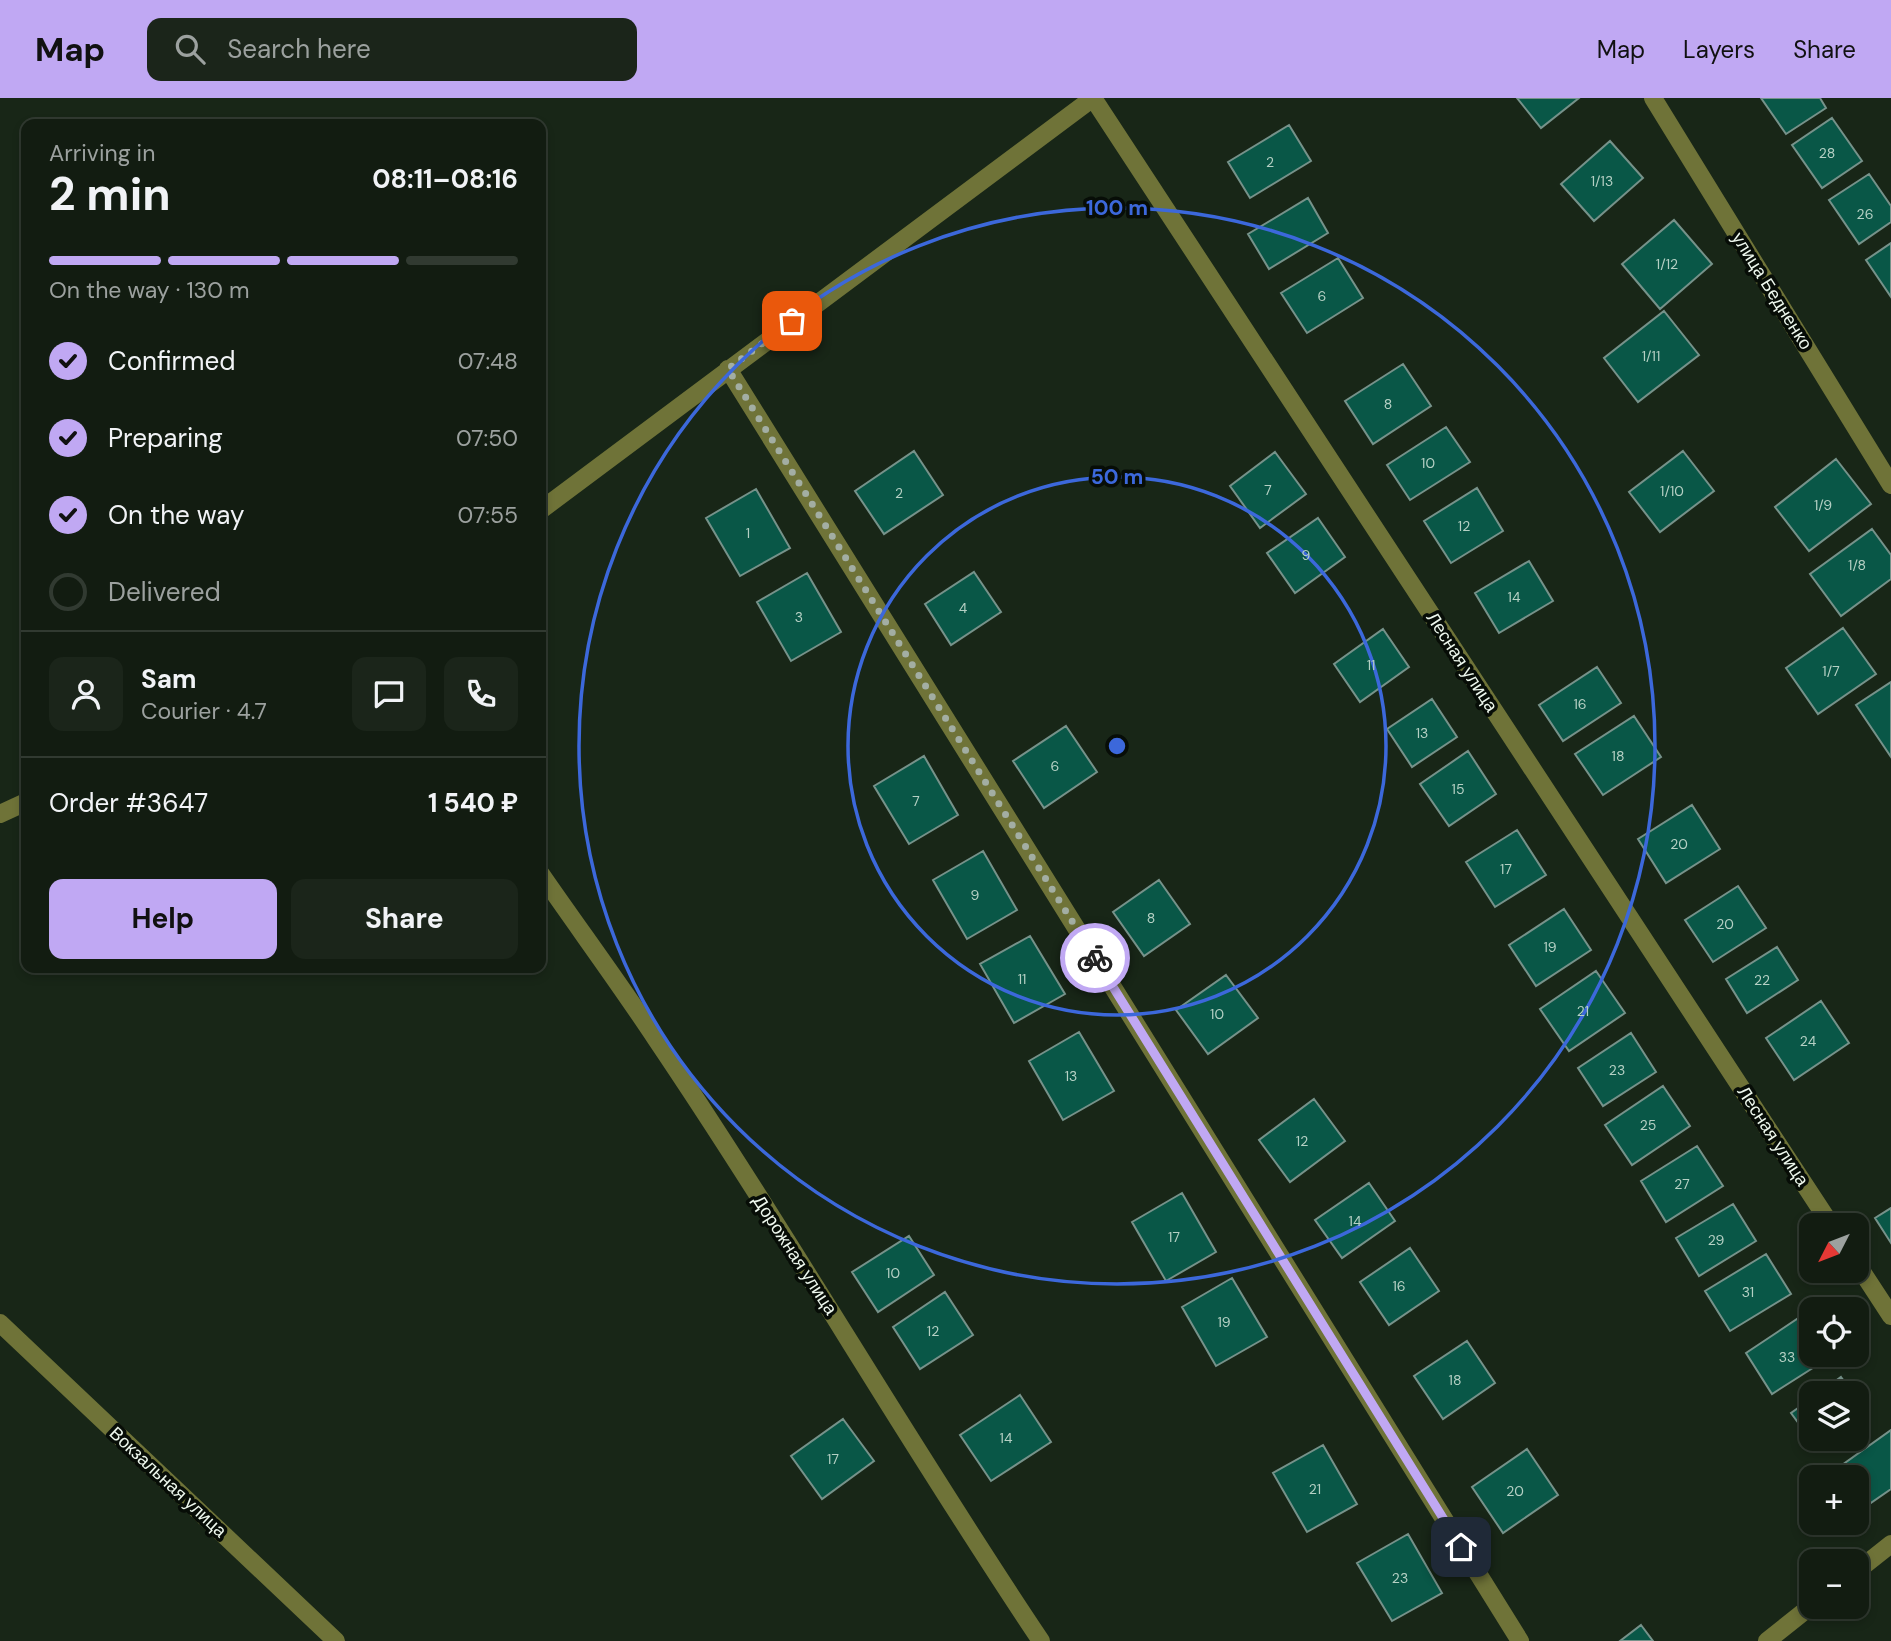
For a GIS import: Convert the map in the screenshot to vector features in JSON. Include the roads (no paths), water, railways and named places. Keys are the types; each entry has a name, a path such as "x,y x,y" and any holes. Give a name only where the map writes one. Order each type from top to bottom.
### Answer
{"street":[{"path":"546,506 1093,98"},
{"name":"Лесная улица","path":"1093,98 1823,1213"},
{"name":"улица Бедненко","path":"1653,98 1891,485"},
{"path":"728,369 1520,1641"},
{"path":"0,814 21,804"},
{"name":"Дорожная улица","path":"546,881 657,1040 969,1534 1041,1641"},
{"path":"1869,1282 1891,1316"},
{"name":"Вокзальная улица","path":"0,1323 335,1641"},
{"path":"1869,1561 1891,1544"},
{"path":"1767,1641 1799,1616"}]}
